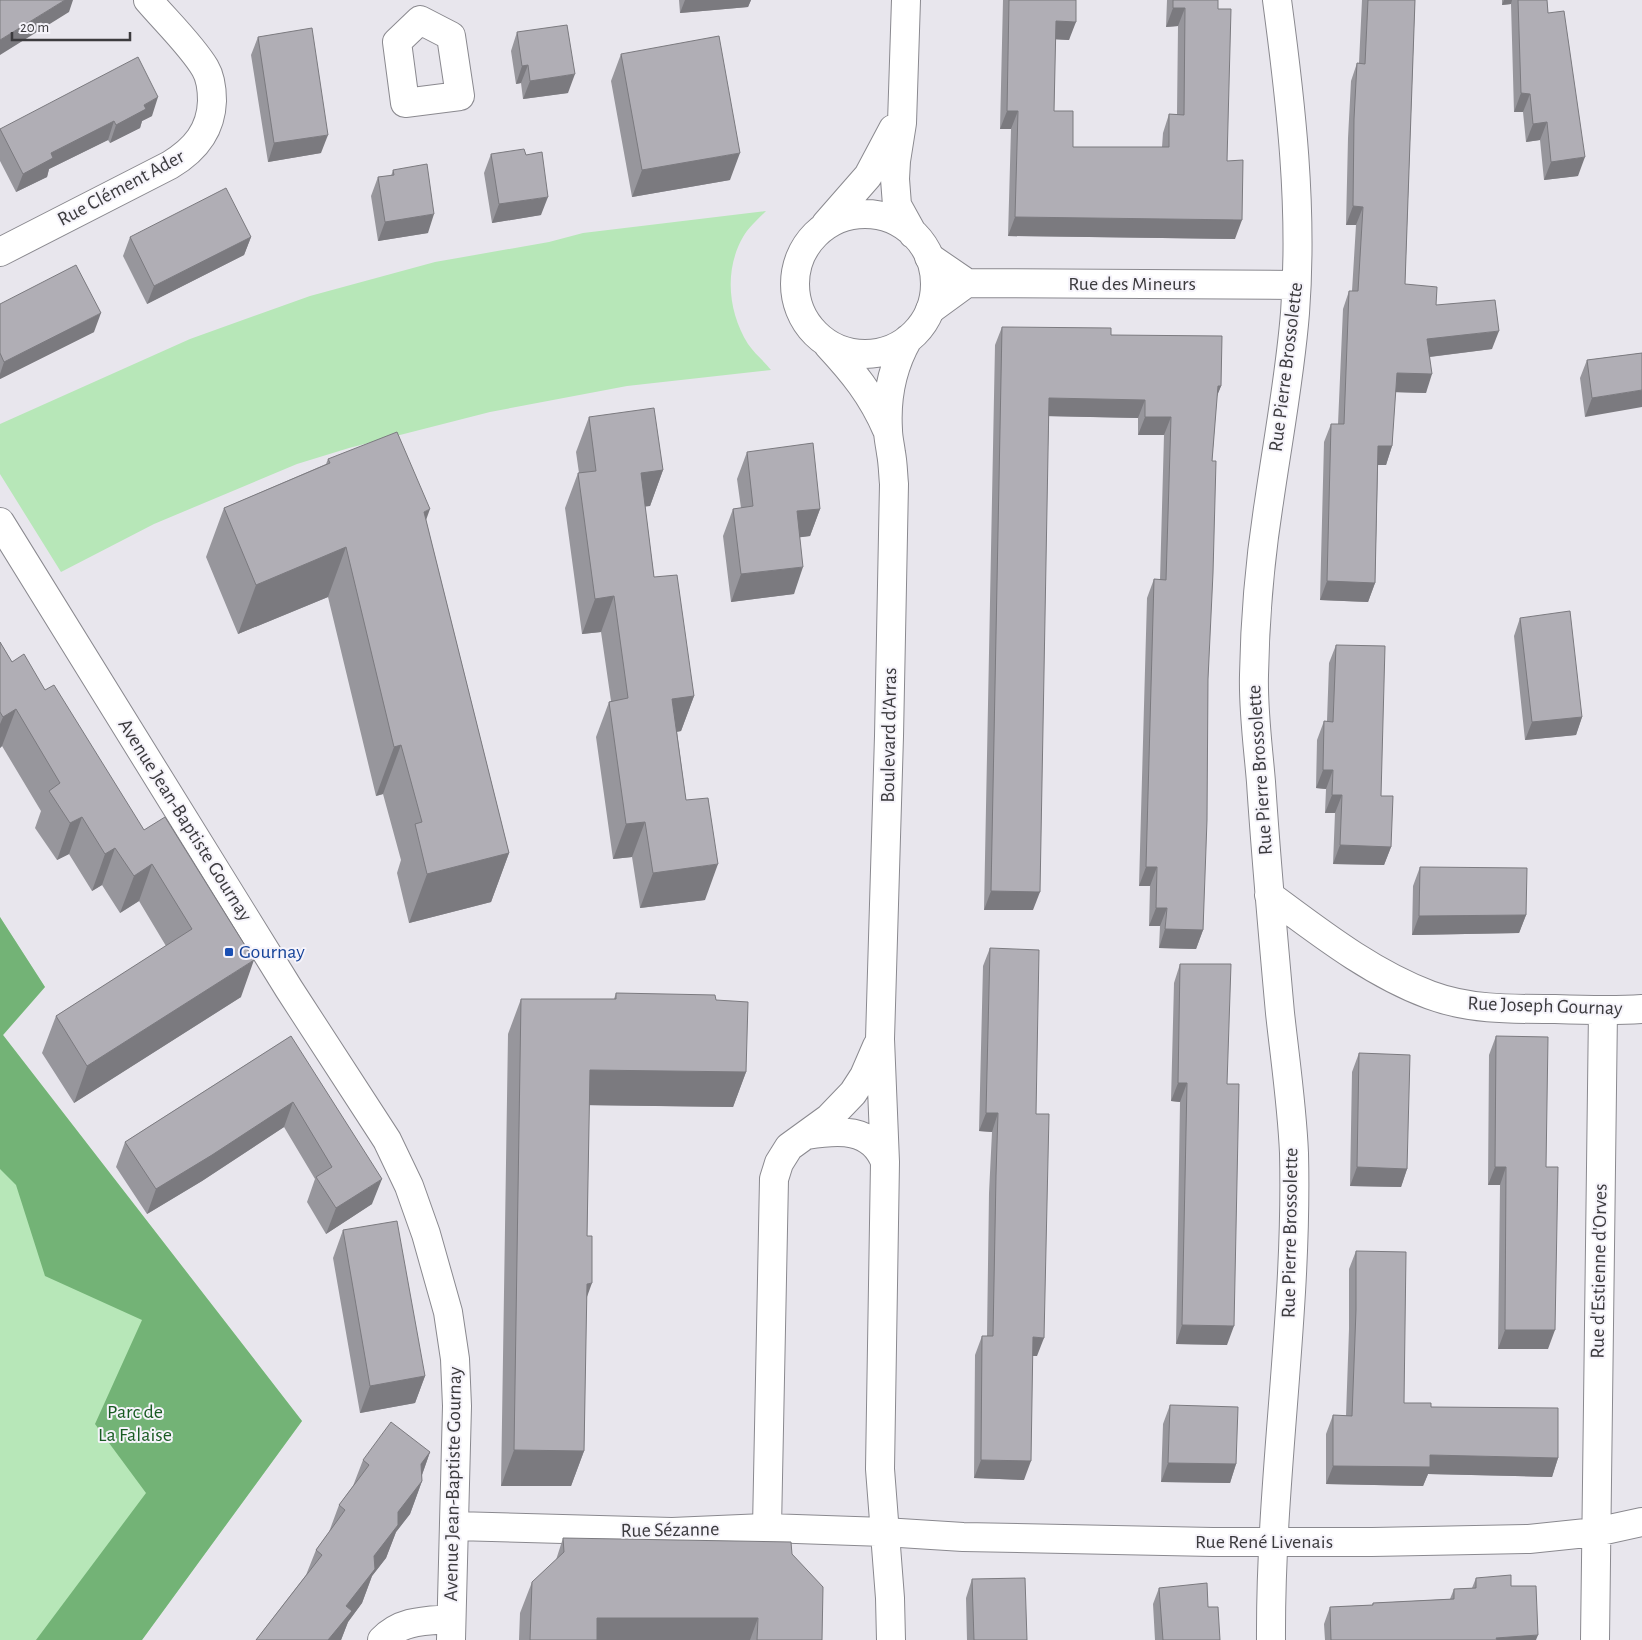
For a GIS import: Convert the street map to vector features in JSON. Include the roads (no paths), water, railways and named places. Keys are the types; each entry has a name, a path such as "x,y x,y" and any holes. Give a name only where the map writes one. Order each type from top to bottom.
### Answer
{"street":[{"name":"Rue Clément Ader","path":"0,252 170,165 193,149 200,140 212,113 211,83 200,61 148,0"},
{"path":"906,0 901,134 894,173 895,196 898,206 913,234"},
{"name":"Rue Pierre Brossolette","path":"1271,1640 1273,1541 1291,1288 1295,1203 1294,1146 1269,895 1254,688 1262,550 1290,356 1296,285 1298,223 1295,170 1286,69 1277,0"},
{"path":"821,230 836,220 863,214 890,219 906,228 920,240 932,265 935,283 933,301 921,326 908,339 891,349 872,354 842,351 817,336 806,322 798,305 795,287 796,269 803,251 808,243 868,176 892,133 903,96"},
{"path":"929,256 967,283 930,310"},
{"name":"Rue des Mineurs","path":"967,283 1296,285"},
{"name":"Boulevard d'Arras","path":"891,1640 890,1598 880,1469 885,1162 880,1039 894,484 888,431 889,398 893,375 908,339"},
{"name":"Boulevard d'Arras","path":"825,342 867,391 888,431"},
{"name":"Avenue Jean-Baptiste Gournay","path":"0,522 398,1162 418,1208 448,1312 457,1380 455,1526 451,1630"},
{"name":"Rue Joseph Gournay","path":"1269,895 1324,936 1373,967 1431,996 1493,1008 1642,1009"},
{"name":"Rue d'Estienne d'Orves","path":"1594,1640 1602,1010"},
{"path":"768,1528 774,1179 779,1162 784,1154 796,1142 829,1118 853,1093 864,1076 880,1039"},
{"path":"807,1135 840,1131 859,1134 867,1138 879,1149 885,1162"},
{"name":"Rue René Livenais","path":"884,1532 963,1537 1202,1542 1372,1542 1529,1538 1596,1532 1642,1522"},
{"name":"Rue Sézanne","path":"455,1526 672,1532 768,1528 884,1532"},
{"path":"382,1640 396,1628 418,1621 451,1630"}],"place":[{"name":"Gournay","path":"229,952"}],"park label":[{"name":"Parc de La Falaise","path":"135,1424"}]}
